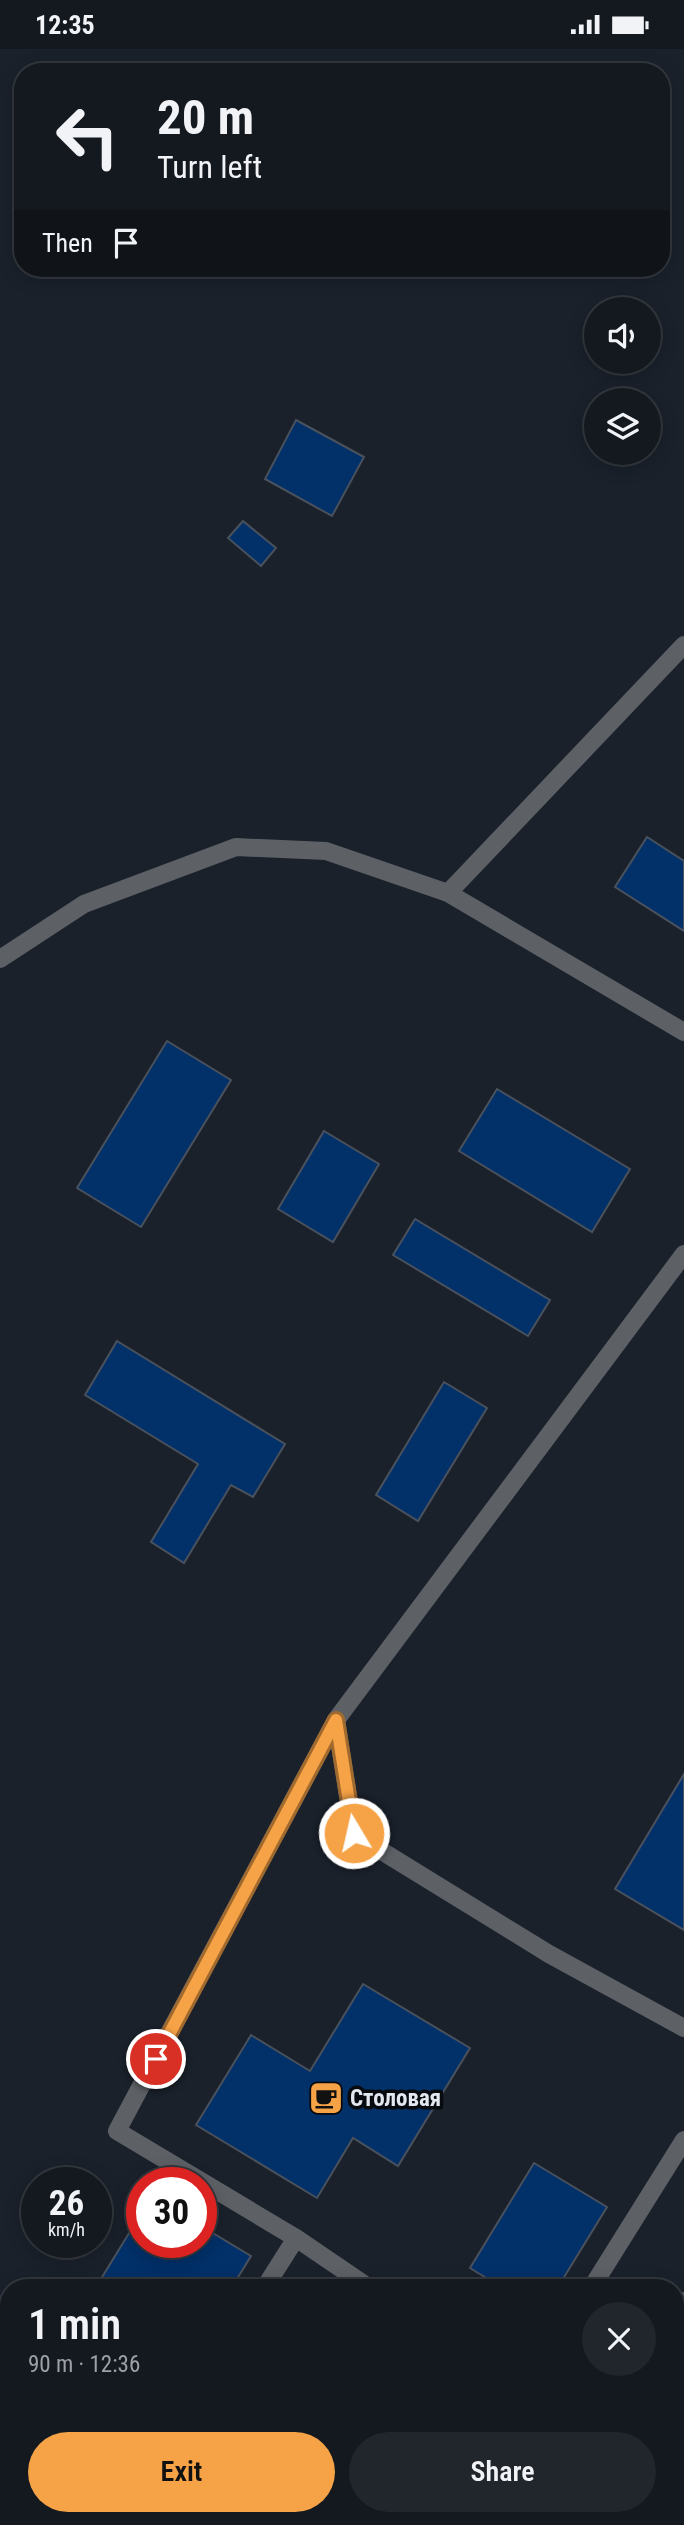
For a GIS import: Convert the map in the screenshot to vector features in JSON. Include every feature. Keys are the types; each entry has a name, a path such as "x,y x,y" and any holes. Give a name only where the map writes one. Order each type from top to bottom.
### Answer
{"street":[{"path":"448,893 684,645"},
{"path":"0,959 84,904 236,847 326,851 448,893 684,1032"},
{"path":"356,2279 296,2238 117,2131 336,1720 684,1254"},
{"path":"336,1720 354,1833 549,1954 684,2028"},
{"path":"597,2279 684,2140"},
{"path":"270,2279 296,2238"}],"building":[{"path":"296,420 364,457 332,516 265,479"},
{"path":"243,521 276,548 261,566 228,538"},
{"path":"647,837 684,861 684,931 615,887"},
{"path":"167,1041 231,1080 141,1227 77,1188"},
{"path":"497,1089 630,1169 592,1232 459,1151"},
{"path":"324,1131 379,1164 333,1242 278,1209"},
{"path":"415,1219 550,1300 528,1336 393,1255"},
{"path":"117,1341 285,1444 253,1497 231,1485 184,1563 151,1542 198,1464 85,1395"},
{"path":"444,1382 487,1408 418,1521 376,1495"},
{"path":"684,1774 684,1930 615,1889"},
{"name":"Столовая","path":"363,1984 470,2048 398,2166 353,2138 317,2198 196,2125 251,2035 310,2071"},
{"path":"534,2163 607,2207 563,2279 488,2279 470,2268"},
{"path":"217,2236 251,2256 237,2279 101,2279 126,2238 126,2258 217,2258"}],"place":[{"name":"Столовая","path":"326,2098"}],"route":[{"path":"156,2059 336,1720 354,1833"}]}
